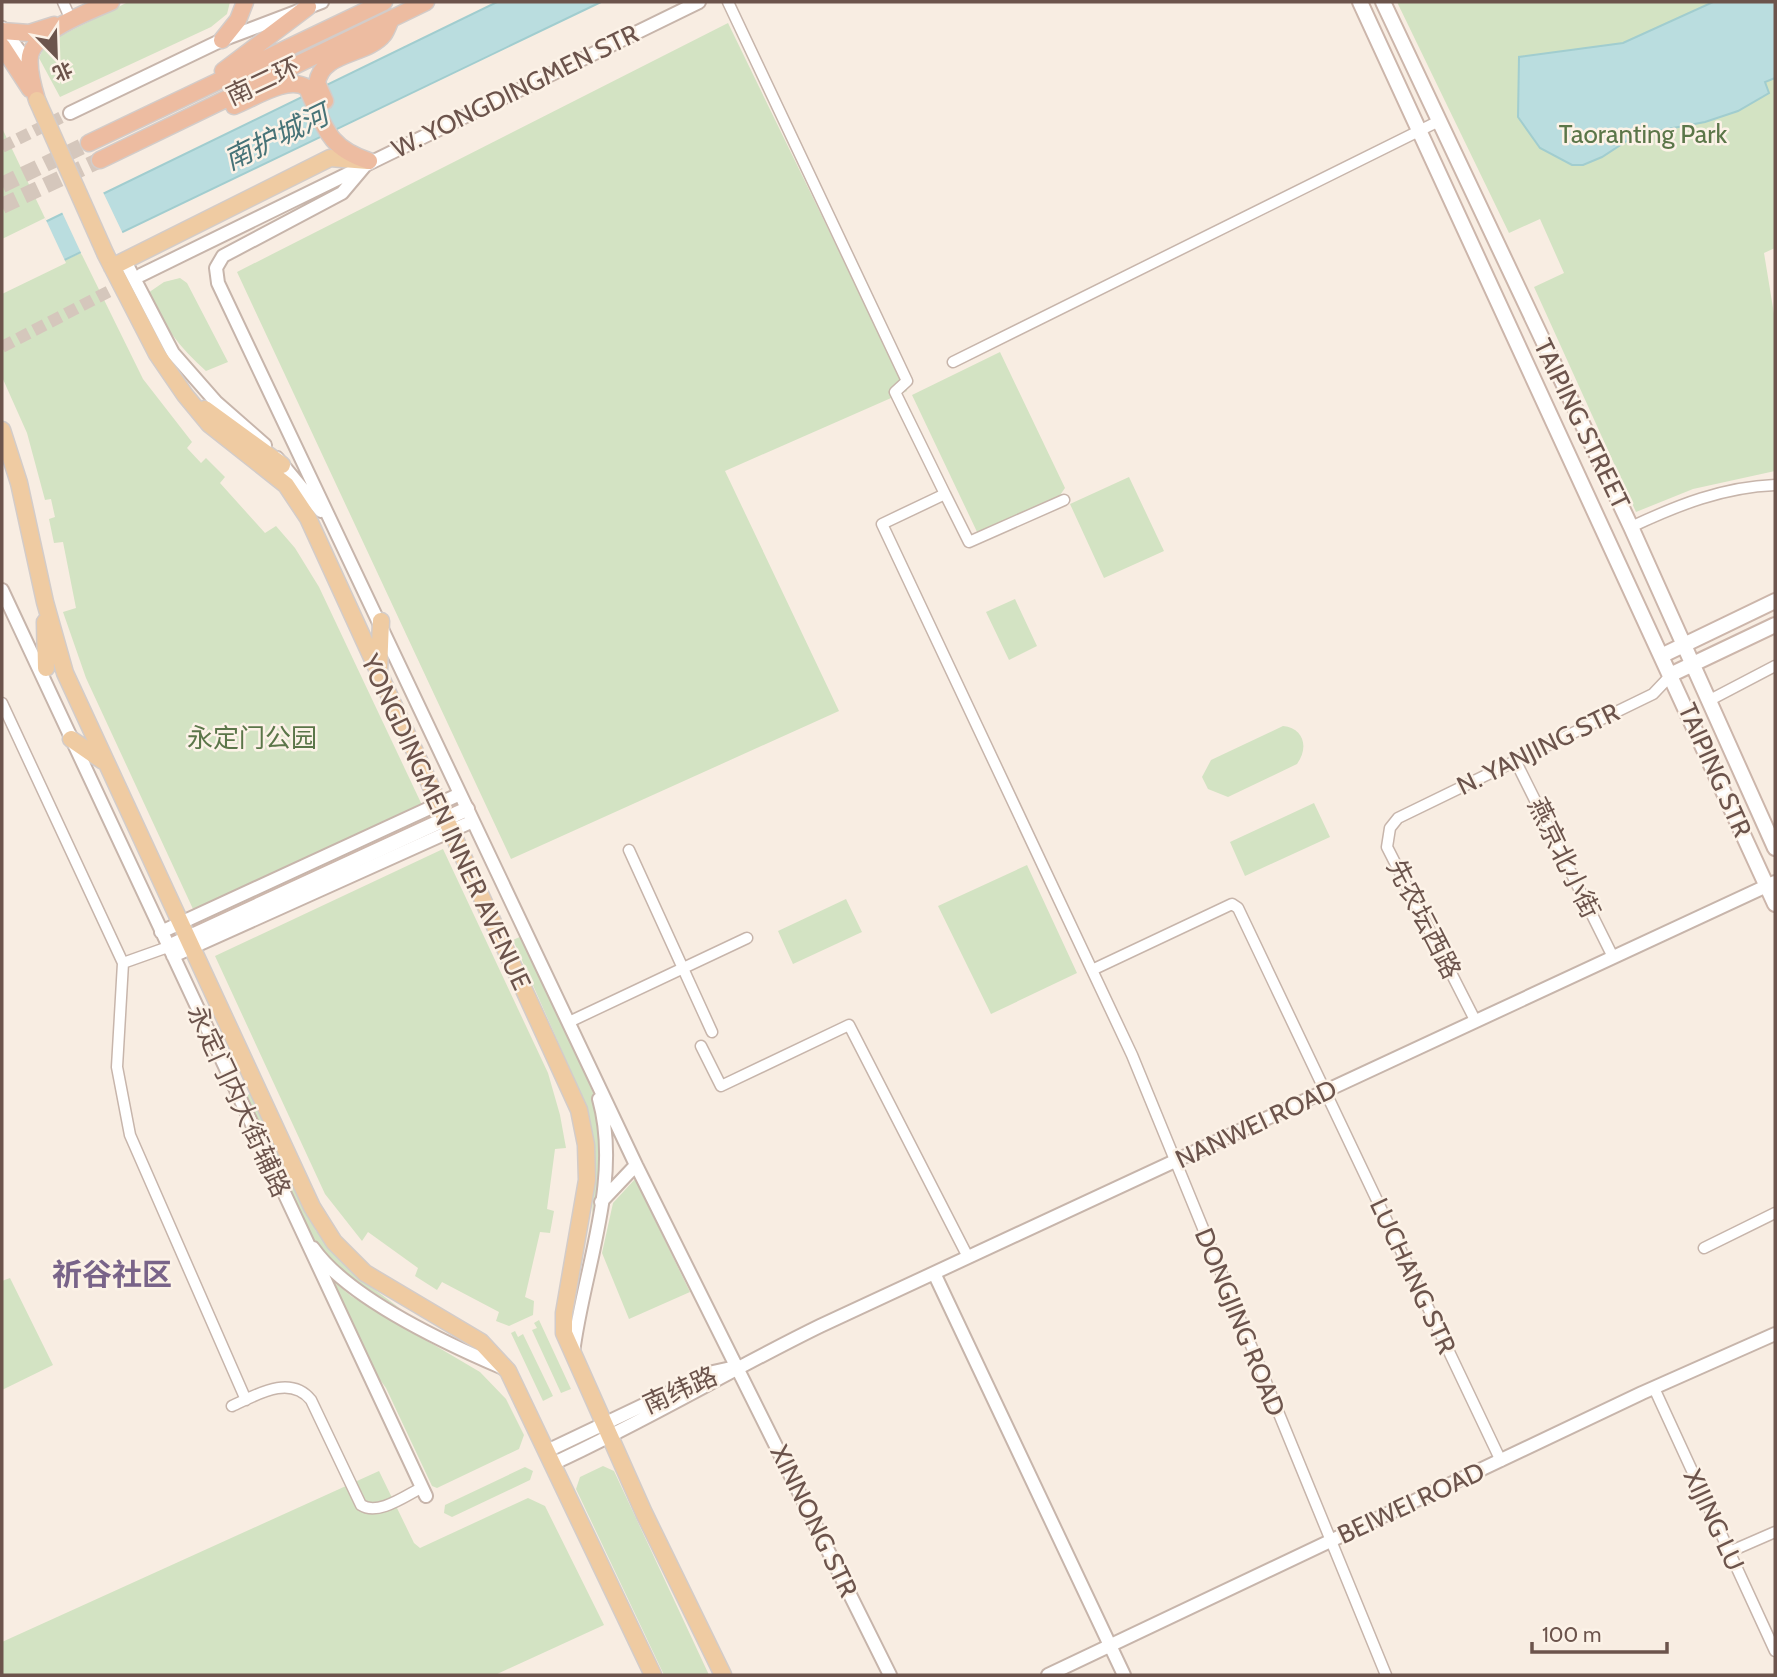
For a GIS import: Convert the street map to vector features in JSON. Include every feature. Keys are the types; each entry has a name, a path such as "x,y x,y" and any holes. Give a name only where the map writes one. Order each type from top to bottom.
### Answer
{"highway":[{"path":"37,100 3,35 44,29 68,13 103,2"},
{"path":"37,100 30,56 34,47 68,13 111,2"},
{"path":"222,40 238,20 244,2"},
{"name":"南二环","path":"89,143 384,2"},
{"name":"南二环","path":"100,160 426,2"},
{"path":"192,94 315,5"},
{"path":"312,86 328,64 383,36 391,19"},
{"path":"198,112 225,109 289,83 312,86"},
{"path":"312,86 336,146 369,162"}],"main road":[{"name":"TAIPING STREET","path":"1360,2 1672,674"},
{"name":"TAIPING STREET","path":"1383,2 1631,527 1775,848"},
{"name":"YONGDINGMEN INNER AVENUE","path":"37,100 124,265 157,354 209,424 286,485 308,519 579,1110 586,1145 584,1247 565,1333 723,1675"},
{"path":"124,265 336,146"},
{"path":"185,395 282,465"},
{"path":"2,430 19,483 45,602 65,673 184,936 322,1227 347,1256 372,1278 427,1320 457,1337 481,1342 508,1371 653,1675"},
{"path":"1663,655 1775,601"},
{"path":"45,602 46,668"},
{"path":"379,677 381,621"},
{"path":"1672,674 1775,625"},
{"name":"TAIPING STR","path":"1672,674 1771,884 1775,904"},
{"path":"71,739 105,763"},
{"path":"167,944 466,807"}],"street":[{"name":"W. YONGDINGMEN STR","path":"124,265 332,175 369,162 699,2"},
{"path":"728,2 907,382 895,392 969,542 1064,500"},
{"path":"70,113 222,40 315,5"},
{"path":"3,35 31,65"},
{"path":"953,362 1439,121"},
{"path":"369,162 342,193 232,249 219,259 216,268 218,283 381,621 592,1071 602,1108 605,1138 600,1202 584,1247"},
{"path":"124,265 173,353 216,402 266,446 334,526"},
{"path":"1631,527 1693,499 1752,486 1775,485"},
{"name":"DONGJING ROAD","path":"945,494 882,524 1132,1055 1386,1675"},
{"path":"2,590 57,705"},
{"path":"1710,700 1775,666"},
{"path":"46,668 57,705"},
{"name":"N. YANJING STR","path":"1398,818 1653,694 1672,674"},
{"path":"2,703 127,962 117,1067 126,1123 137,1156 246,1400"},
{"name":"永定门内大街辅路","path":"57,705 293,1219 424,1492"},
{"name":"燕京北小街","path":"1515,760 1612,957"},
{"name":"先农坛西路","path":"1398,818 1390,828 1387,847 1475,1020"},
{"path":"629,850 712,1032"},
{"name":"NANWEI ROAD","path":"737,1366 1771,884"},
{"name":"LUCHANG STR","path":"1092,970 1232,904 1238,908 1501,1461"},
{"path":"569,1022 747,938"},
{"path":"127,962 136,961 167,944"},
{"path":"701,1046 721,1086 849,1025 968,1257"},
{"name":"XINNONG STR","path":"592,1071 890,1675"},
{"path":"600,1202 636,1164"},
{"path":"1704,1248 1775,1213"},
{"path":"293,1219 322,1261 347,1284 427,1320"},
{"path":"934,1273 1124,1675"},
{"name":"BEIWEI ROAD","path":"1048,1675 1654,1388 1775,1334"},
{"name":"南纬路","path":"550,1458 717,1381 737,1366"},
{"path":"232,1406 286,1387 308,1396 358,1502 364,1507 379,1508 424,1492"},
{"name":"XIJING LU","path":"1654,1388 1772,1636 1775,1651"},
{"path":"1730,1552 1775,1532"}],"green space":[{"path":"128,2 230,2 227,14 211,27 60,97 39,58 46,43"},
{"name":"Taoranting Park","path":"1397,2 1775,2 1775,248 1764,253 1775,320 1775,471 1693,489 1636,512 1534,287 1564,273 1540,219 1509,233"},
{"path":"728,23 907,391 725,471 839,711 511,859 237,272"},
{"name":"永定门公园","path":"2,128 65,260 81,253 143,379 192,442 187,448 201,463 206,458 225,477 220,483 265,533 276,526 295,548 319,587 422,805 193,909 86,678 63,612 76,608 63,542 54,543 49,519 55,517 51,499 45,500 27,433 2,377"},
{"path":"180,278 187,283 228,362 206,371 180,344 159,315 148,293 164,282"},
{"path":"1000,352 1065,488 1058,498 979,536 912,395"},
{"path":"1129,477 1164,551 1104,578 1070,504"},
{"path":"1015,599 1037,646 1009,660 986,612"},
{"path":"1283,726 1296,731 1302,740 1303,752 1297,764 1228,797 1208,789 1202,777 1211,760"},
{"path":"1314,803 1330,837 1245,876 1230,842"},
{"path":"443,849 548,1073 566,1148 555,1149 547,1209 554,1211 550,1233 540,1232 525,1297 534,1301 533,1315 509,1326 496,1321 499,1312 442,1282 437,1290 415,1276 418,1268 368,1232 362,1241 325,1194 215,956"},
{"path":"1027,865 1077,973 991,1014 938,906"},
{"path":"846,899 862,932 793,964 778,931"},
{"path":"524,935 594,1095 601,1164 592,1215 594,1169 588,1110 513,940"},
{"path":"250,1094 316,1231 358,1277 402,1310 350,1276 307,1232 242,1097"},
{"path":"635,1179 690,1292 629,1319 602,1253 613,1203"},
{"path":"10,1278 53,1365 2,1390 2,1281"},
{"path":"332,1280 351,1296 480,1372 506,1399 524,1435 519,1449 437,1488 432,1486 386,1388 373,1370"},
{"path":"539,1320 571,1389 561,1393 532,1330 537,1328 534,1323"},
{"path":"515,1331 518,1337 523,1334 553,1396 543,1401 511,1333"},
{"path":"603,1466 614,1471 709,1675 664,1675 576,1489 580,1477"},
{"path":"525,1467 533,1471 530,1480 452,1517 444,1513 445,1505"},
{"path":"379,1471 414,1543 420,1548 528,1498 545,1506 604,1625 495,1675 2,1675 2,1642"}],"water":[{"name":"南护城河","path":"497,2 601,2 2,290 2,243"},
{"path":"1713,2 1775,2 1775,78 1765,82 1769,93 1738,111 1705,122 1636,135 1602,157 1583,165 1572,165 1540,148 1518,117 1519,57 1623,43"}],"pier":[{"path":"102,190 124,236 82,255 61,210"},
{"path":"45,218 66,263 2,294 2,239"}],"tunnel":[{"path":"2,147 70,113"},
{"path":"2,185 89,143"},
{"path":"2,206 100,160"},
{"path":"2,347 129,281"}],"district":[{"name":"祈谷社区","path":"112,1274"}]}
